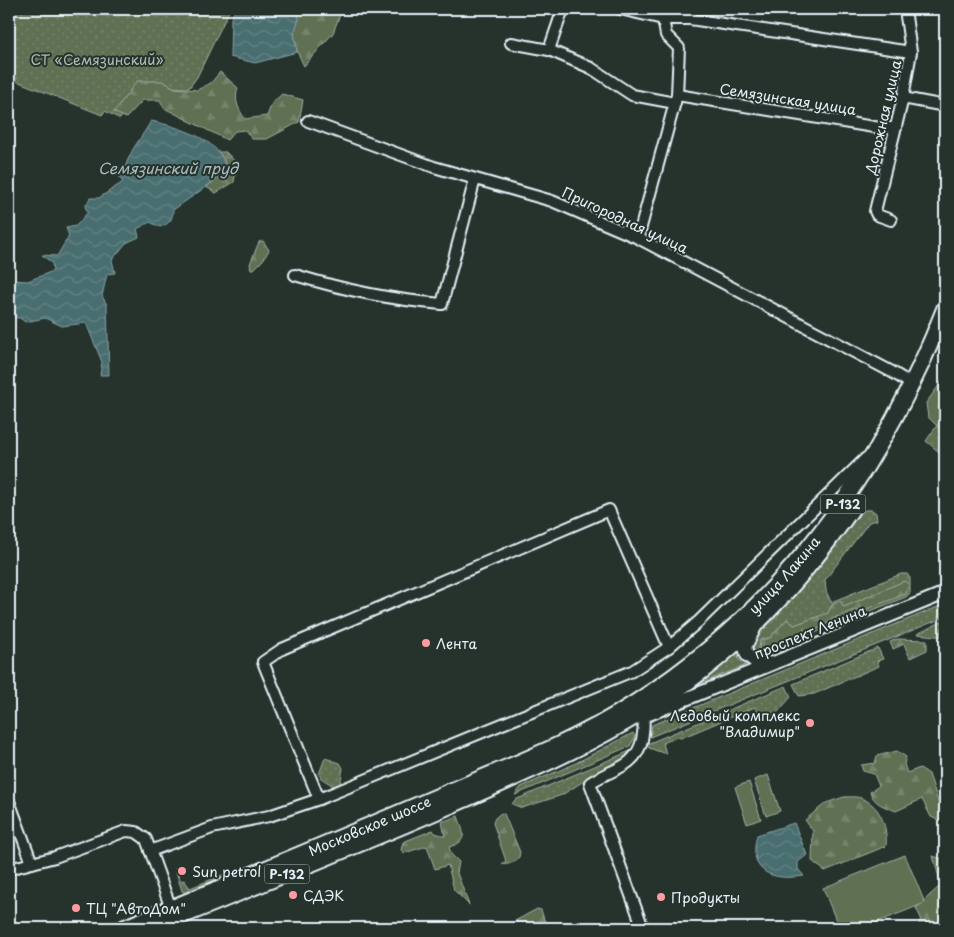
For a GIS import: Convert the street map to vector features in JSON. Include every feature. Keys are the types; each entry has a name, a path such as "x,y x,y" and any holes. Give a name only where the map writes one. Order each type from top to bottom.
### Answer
{"highway":[{"name":"улица Лакина","path":"618,722 706,650 758,602 812,544 869,466 913,385 945,308"},
{"name":"улица Лакина","path":"618,722 686,693 716,660 757,624 828,542 867,486 900,430 945,330"},
{"name":"Московское шоссе","path":"152,928 478,780 618,722"},
{"name":"Московское шоссе","path":"124,928 174,919"}],"main road":[{"name":"проспект Ленина","path":"686,693 775,662 945,593"},
{"path":"757,624 747,642 747,655 757,663 775,662"},
{"path":"682,668 677,681 686,693"},
{"path":"646,711 682,668"}],"street":[{"path":"549,50 563,9"},
{"path":"620,9 662,19 691,14 912,52"},
{"name":"Дорожная улица","path":"892,220 877,215 875,211 903,98 912,52 905,9"},
{"path":"638,238 676,99 679,48 666,35 662,19"},
{"name":"Семязинская улица","path":"511,43 549,50 591,68 632,95 676,99 880,128 896,128"},
{"path":"903,98 945,106"},
{"name":"Пригородная улица","path":"308,121 434,167 552,201 638,238 892,372 913,385"},
{"path":"295,275 342,290 387,299 442,304 475,179"},
{"path":"150,851 212,828 269,816 319,799 614,679 641,666 669,647 713,608 864,461 893,422"},
{"path":"319,799 263,662 282,649 608,510 669,647"},
{"path":"643,928 590,783 631,762 641,744 646,711"},
{"path":"9,801 32,863"},
{"path":"9,869 55,858 126,831 136,832 146,839 174,919"}],"green space":[{"name":"СТ «Семязинский»","path":"9,9 230,9 197,77 189,88 138,87 120,119 105,111 102,115 9,78"},
{"path":"298,9 342,9 333,33 304,66 294,38"},
{"path":"220,72 238,88 237,104 245,119 267,116 272,103 282,94 303,100 299,122 267,139 252,139 245,130 235,131 227,140 164,108 160,100 143,100 126,118 114,112 137,81 162,81 175,88 197,90 211,83"},
{"path":"218,152 226,152 237,164 234,182 216,193 206,187 224,174 225,162"},
{"path":"263,241 269,250 263,260 254,269 251,269 250,264 259,242"},
{"path":"945,377 945,414 937,426 928,417 926,403"},
{"path":"945,414 945,457 926,441"},
{"path":"865,510 872,510 876,513 877,520 869,522 825,580 826,591 831,602 901,574 907,574 910,578 910,593 906,597 754,657 749,646 756,634 824,559 859,514"},
{"path":"904,581 909,584 906,594 861,611 854,610 832,619 822,627 763,651 759,649 760,640 770,638 787,619 794,625 828,613 832,605 840,601 844,607"},
{"path":"945,604 945,617 650,737 652,725"},
{"path":"945,620 945,637 917,634"},
{"path":"897,639 927,640 927,650 910,658 904,644 893,649 890,642"},
{"path":"878,648 883,659 877,661 879,666 814,694 799,696 793,684"},
{"path":"737,650 739,660 746,665 694,686"},
{"path":"786,686 791,697 776,714 761,720 755,707 681,738 677,737 663,743 666,754 649,748 647,744"},
{"path":"633,733 635,737 630,746 515,795 521,787 572,765"},
{"path":"630,751 624,761 593,775 562,795 522,808 512,804 515,800"},
{"path":"897,751 906,757 904,764 907,773 920,768 929,774 944,819 940,821 931,817 922,799 896,811 874,800 870,792 879,786 874,774 863,771 861,765 875,763 877,756"},
{"path":"325,758 340,763 343,768 340,785 335,787 321,778 319,774"},
{"path":"768,775 780,811 766,816 754,780"},
{"path":"749,782 761,819 747,824 735,787"},
{"path":"844,797 861,798 869,802 879,812 886,832 886,846 825,871 812,861 813,831 805,820 826,803"},
{"path":"501,813 504,814 520,852 518,859 507,864 502,864 506,861 493,823 495,818"},
{"path":"458,816 463,831 462,839 456,845 449,847 451,854 459,862 457,873 469,905 454,890 448,865 435,869 427,846 404,853 401,850 403,842 433,830 435,833 445,836 442,822"},
{"path":"905,855 925,903 863,928 839,928 823,888"},
{"path":"933,856 945,860 945,924 935,928 918,928 921,918 916,908 941,885"},
{"path":"175,868 181,881 184,880 190,888 230,872 234,874 189,894 182,891"},
{"path":"537,909 541,910 547,928 527,922 518,924 515,921"}],"water":[{"path":"236,9 298,9 299,19 294,33 297,52 255,63 230,57 231,18"},
{"name":"Семязинский пруд","path":"151,121 187,131 210,144 219,152 224,162 224,174 173,210 170,221 166,224 160,227 150,222 137,229 139,237 126,243 112,260 115,273 107,274 102,296 107,305 109,375 100,375 102,362 86,323 62,326 45,318 25,322 20,318 9,317 9,280 28,281 53,271 52,263 42,255 57,256 69,236 66,228 76,226 88,212 85,207 90,198 99,198 123,182 116,172 117,169 125,168 133,149"},
{"path":"794,823 807,855 798,862 798,869 804,876 782,877 765,872 759,866 756,858 757,835"}],"place":[{"name":"Лента","path":"426,643"},
{"name":"Ледовый комплекс \"Владимир\"","path":"810,723"},
{"name":"Sun petrol","path":"182,871"},
{"name":"СДЭК","path":"293,895"},
{"name":"Продукты","path":"661,897"},
{"name":"ТЦ \"АвтоДом\"","path":"76,908"}]}
